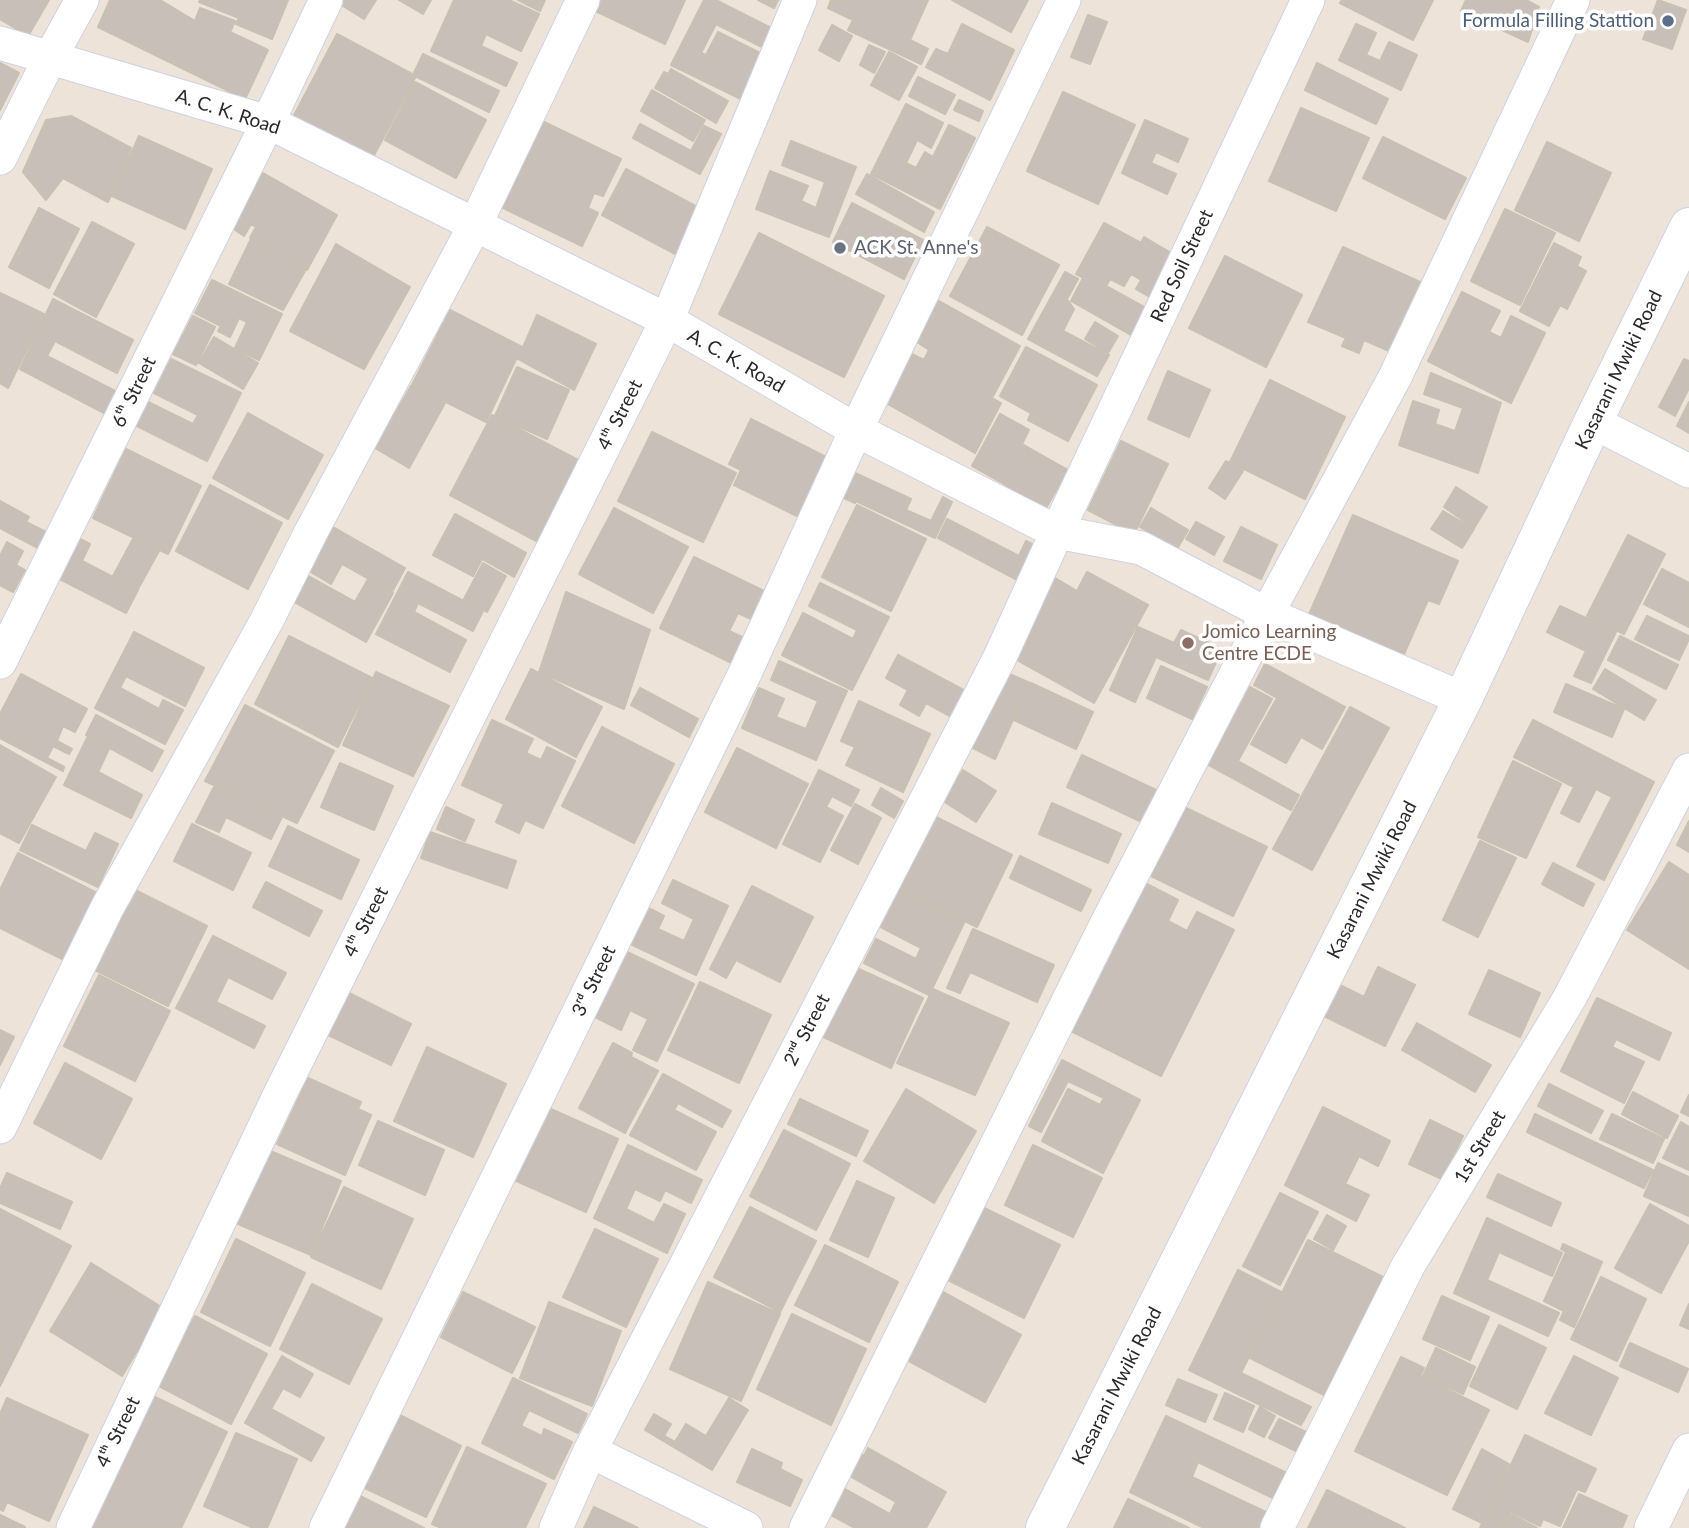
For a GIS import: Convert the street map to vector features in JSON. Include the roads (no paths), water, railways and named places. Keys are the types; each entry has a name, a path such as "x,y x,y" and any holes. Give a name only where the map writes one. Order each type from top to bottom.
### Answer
{"main road":[{"name":"Kasarani Mwiki Road","path":"1045,1528 1463,699 1593,422 1689,227"}],"street":[{"path":"0,158 82,0"},
{"name":"6ᵗʰ Street","path":"0,662 326,0"},
{"path":"0,1127 107,908 267,620 317,520 475,225 583,0"},
{"name":"4ᵗʰ Street","path":"72,1528 280,1094 667,320 800,0"},
{"name":"3ʳᵈ Street","path":"326,1528 739,685 856,430 1064,0"},
{"name":"Red Soil Street","path":"1057,532 1308,0"},
{"path":"806,1528 1101,935 1267,614 1395,377 1573,0"},
{"name":"A. C. K. Road","path":"0,43 268,122 667,320 856,430 1057,532 1140,548 1267,614 1463,699"},
{"path":"1593,422 1689,471"},
{"name":"2ⁿᵈ Street","path":"556,1528 590,1451 993,669 1057,532"},
{"name":"1st Street","path":"1277,1528 1408,1266 1569,999 1689,770"},
{"path":"1651,1528 1689,1450"},
{"path":"590,1451 746,1528"}],"place":[{"name":"Formula Filling Stattion","path":"1668,21"},
{"name":"ACK St. Anne's","path":"840,248"},
{"name":"Jomico Learning Centre ECDE","path":"1188,643"}]}
